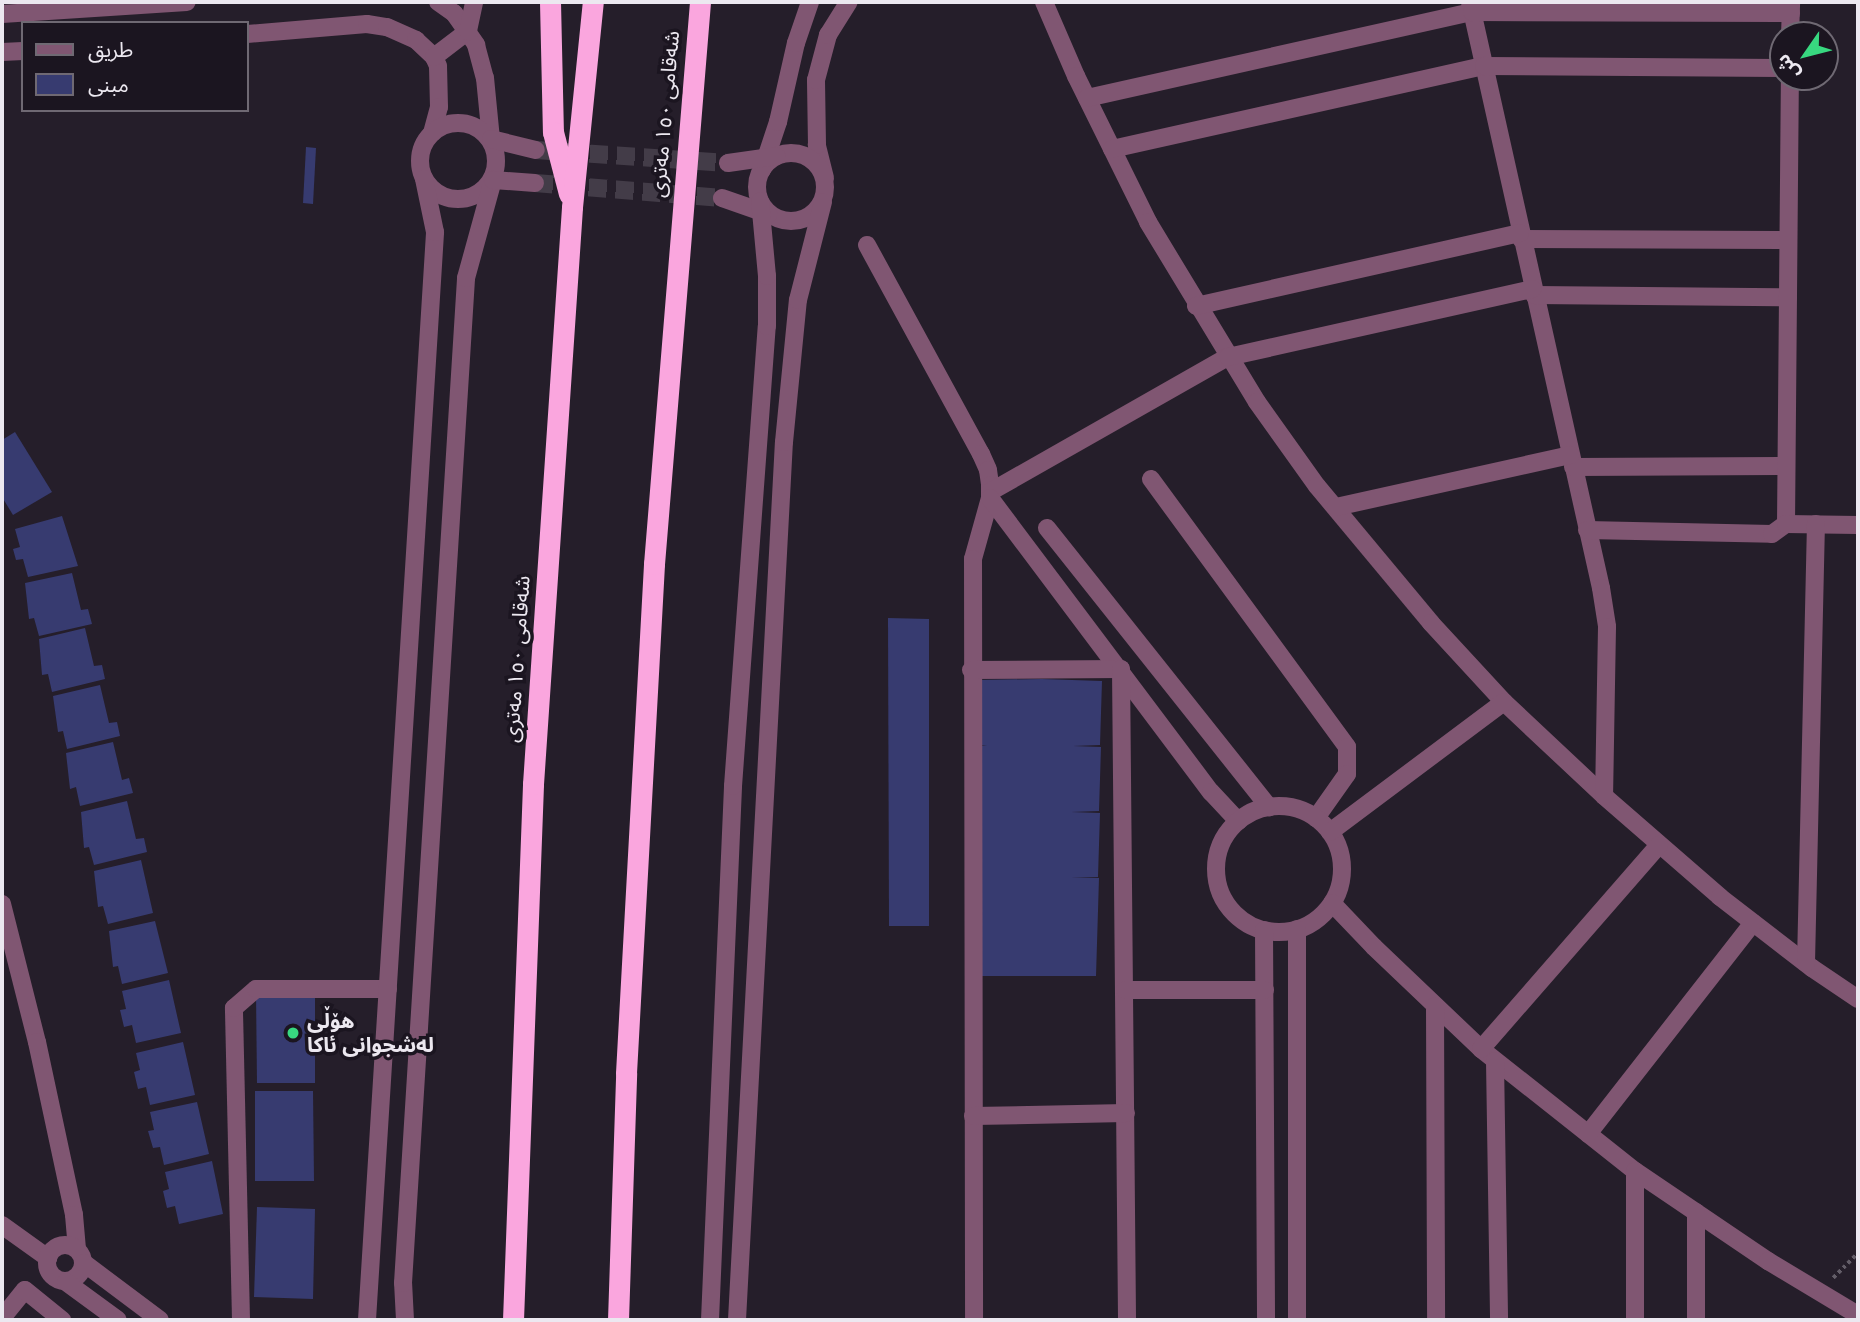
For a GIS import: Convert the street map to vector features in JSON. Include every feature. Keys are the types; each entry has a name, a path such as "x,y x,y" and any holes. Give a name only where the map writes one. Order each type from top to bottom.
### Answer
{"highway":[{"path":"550,2 553,132 572,207"},
{"name":"شەقامی ١٥٠ مەتری","path":"513,1320 533,784 572,207 593,2"},
{"name":"شەقامی ١٥٠ مەتری","path":"618,1320 626,1073 653,578 700,2"}],"street":[{"path":"2,14 187,2"},
{"path":"405,1320 403,1283 462,324 467,278 493,180 496,158 491,139 485,78 476,45 454,13 438,2"},
{"path":"435,57 468,31 474,2"},
{"path":"710,1320 733,786 767,326 764,209 758,180 768,161 810,2"},
{"path":"737,1320 784,442 799,300 823,202 825,178 817,145 816,80 828,35 849,2"},
{"path":"1044,2 1112,149 1196,306 1256,402 1336,508 1431,623 1504,702 1659,845 1753,923 1858,999"},
{"path":"1087,98 1471,7 1791,7"},
{"path":"1471,7 1607,627 1604,796"},
{"path":"248,34 367,24 402,33 416,40 435,57 440,94 432,133 422,149 421,169 435,232 367,1320"},
{"path":"2,52 21,51"},
{"path":"1112,149 1484,66 1769,68"},
{"path":"1786,524 1790,91"},
{"path":"432,133 442,127 463,123 491,139 536,150"},
{"path":"728,163 768,161 801,154 820,168 825,178"},
{"path":"424,179 442,196 455,200 480,193 493,180 535,183"},
{"path":"722,198 764,209 779,220 800,221 810,217 823,202"},
{"path":"1196,306 1521,236 1788,240"},
{"path":"867,245 988,470 990,495 972,559 974,1320"},
{"path":"990,495 1228,357 1533,292 1787,297"},
{"path":"1336,508 1572,461 1785,466"},
{"path":"1151,479 1347,747 1347,774 1316,818"},
{"path":"990,495 1211,792 1238,821"},
{"path":"1587,530 1772,534 1786,524 1858,525"},
{"path":"1806,963 1816,524"},
{"path":"1047,528 1269,807"},
{"path":"971,670 1121,670"},
{"path":"1121,670 1127,1320"},
{"path":"1330,832 1504,702"},
{"path":"1269,807 1289,807 1316,818 1330,832 1339,849 1342,869 1339,888 1332,903 1316,920 1297,929 1264,930 1235,914 1219,888 1216,869 1219,850 1228,832 1238,821 1269,807"},
{"path":"1499,1320 1488,1055 1659,845"},
{"path":"1332,903 1488,1055 1635,1171 1820,1292 1839,1312 1858,1315"},
{"path":"2,904 40,1056 74,1215 80,1256 79,1275 66,1282"},
{"path":"1588,1134 1753,923"},
{"path":"1297,929 1297,1320"},
{"path":"1264,930 1266,1320"},
{"path":"241,1320 234,1008 256,989 388,989"},
{"path":"1125,990 1265,990"},
{"path":"1435,1006 1436,1320"},
{"path":"973,1116 1126,1114"},
{"path":"1635,1171 1635,1320"},
{"path":"1696,1212 1696,1320"},
{"path":"2,1224 48,1258 50,1273 117,1320"},
{"path":"48,1258 59,1246 80,1256 160,1320"},
{"path":"2,1318 24,1290 62,1320"}],"path":[{"path":"1820,1292 1858,1252"}],"building":[{"path":"306,147 316,148 313,204 303,203"},
{"path":"15,432 52,492 13,515 2,497 2,440"},
{"path":"62,516 78,566 28,577 23,559 16,560 13,549 20,547 15,529"},
{"path":"72,573 81,610 88,609 92,624 39,636 34,618 29,619 25,583"},
{"path":"888,618 929,619 929,926 889,926"},
{"path":"85,628 94,666 102,665 105,679 52,692 48,674 42,675 39,639"},
{"path":"976,680 1102,681 1100,745 1073,746 1101,747 1099,811 1071,812 1100,813 1098,877 1071,877 1099,878 1096,976 974,976 975,746 987,746 978,745"},
{"path":"100,685 109,723 117,722 120,736 67,749 63,731 58,732 53,696"},
{"path":"113,742 122,780 129,778 133,793 80,806 76,787 70,789 66,753"},
{"path":"127,801 136,839 144,838 147,852 94,865 89,847 84,848 81,812"},
{"path":"141,860 153,913 108,924 103,906 98,907 94,871"},
{"path":"155,921 168,973 122,984 118,966 113,967 109,931"},
{"path":"169,980 181,1033 136,1043 132,1025 124,1027 120,1010 126,1009 122,991"},
{"path":"256,993 315,993 315,1083 257,1083"},
{"path":"183,1042 195,1095 150,1105 146,1087 138,1089 134,1072 140,1070 136,1053"},
{"path":"255,1091 313,1091 314,1181 255,1181"},
{"path":"197,1102 209,1154 164,1165 160,1147 153,1148 148,1131 154,1130 150,1112"},
{"path":"212,1161 223,1214 179,1224 175,1206 167,1208 163,1191 169,1189 165,1172"},
{"path":"257,1207 315,1209 313,1299 254,1297"}],"tunnel":[{"path":"536,150 728,163"},
{"path":"535,183 722,198"}],"place":[{"name":"هۆڵی لەشجوانی ئاکا","path":"293,1033"}]}
